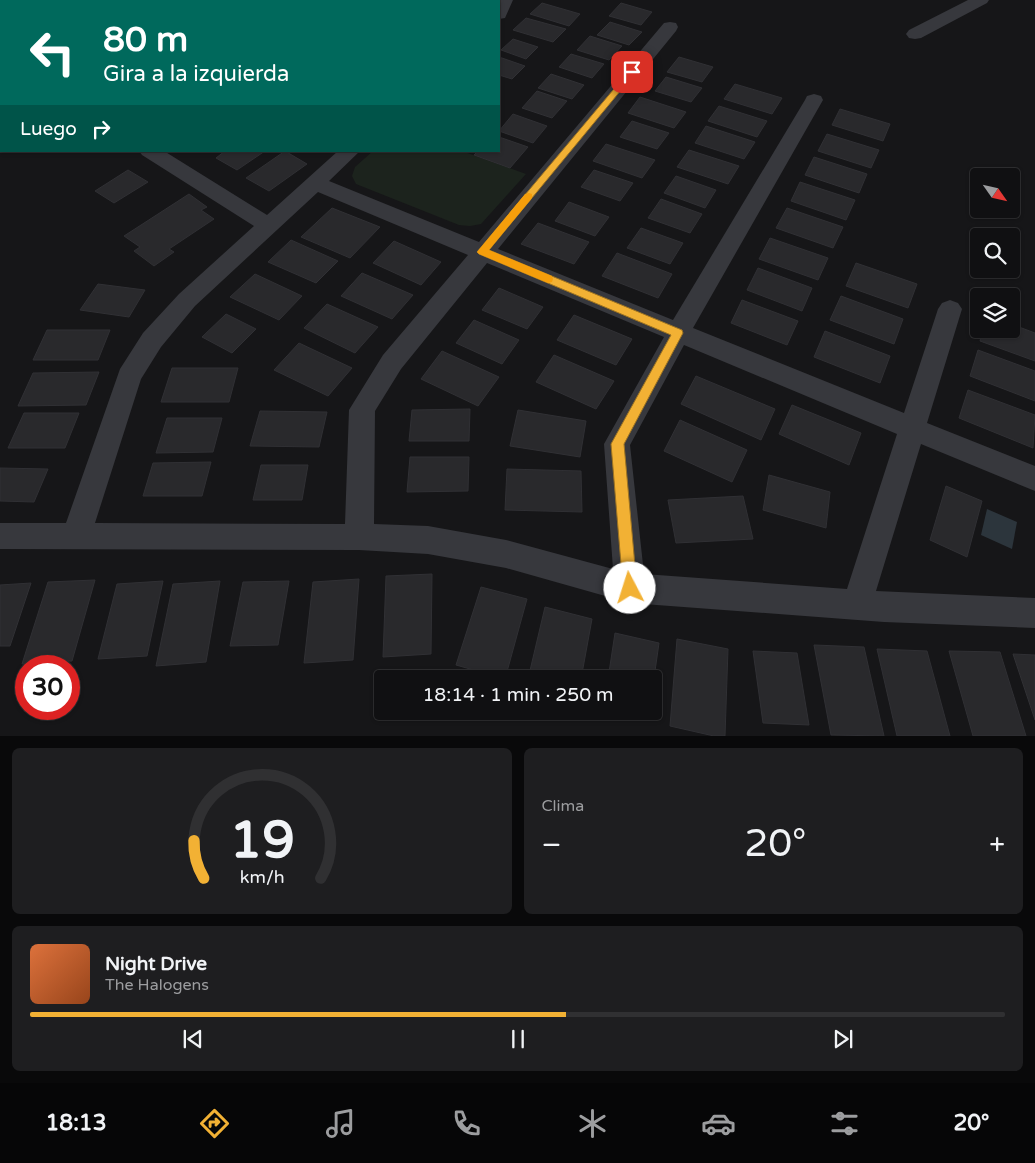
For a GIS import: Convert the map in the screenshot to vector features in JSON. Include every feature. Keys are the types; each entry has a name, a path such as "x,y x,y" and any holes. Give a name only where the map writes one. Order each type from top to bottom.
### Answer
{"street":[{"path":"915,34 981,0"},
{"path":"359,537 362,410 392,362 670,27"},
{"path":"630,588 618,444 678,333 814,100"},
{"path":"150,152 268,225"},
{"path":"76,536 129,376 152,340 187,300 349,152"},
{"path":"315,183 1035,479"},
{"path":"858,605 911,429 950,310"},
{"path":"0,536 359,537 428,540 506,554 630,588 858,605 1035,613"}],"shaded area":[{"path":"372,152 465,152 526,174 481,224 470,226 459,225 356,184 352,176 355,167"},
{"path":"987,509 1017,522 1012,549 981,535"}],"building":[{"path":"542,3 580,14 569,26 530,14"},
{"path":"621,3 652,12 641,25 609,16"},
{"path":"526,18 566,29 553,42 513,30"},
{"path":"610,22 642,32 629,45 597,35"},
{"path":"590,36 622,46 609,60 577,50"},
{"path":"513,39 538,47 526,59 501,50"},
{"path":"571,54 604,64 592,78 559,67"},
{"path":"500,57 525,66 512,79 500,75"},
{"path":"679,57 713,67 702,82 667,72"},
{"path":"551,74 584,85 572,99 538,88"},
{"path":"666,77 702,88 691,102 655,91"},
{"path":"735,84 782,98 772,114 724,99"},
{"path":"537,91 567,101 552,118 522,108"},
{"path":"640,97 686,112 674,128 628,113"},
{"path":"719,106 767,121 757,137 708,121"},
{"path":"840,109 890,124 883,141 832,125"},
{"path":"513,114 547,126 533,143 500,130"},
{"path":"632,121 669,133 657,149 620,137"},
{"path":"706,126 755,142 744,159 695,143"},
{"path":"827,134 879,150 871,168 818,151"},
{"path":"500,137 528,147 510,168 474,155 477,152 500,152"},
{"path":"606,144 655,160 642,178 593,161"},
{"path":"689,150 739,166 728,184 677,167"},
{"path":"224,152 264,152 237,170 216,158"},
{"path":"284,152 307,164 269,191 246,178"},
{"path":"814,157 867,174 859,193 805,175"},
{"path":"128,170 148,182 114,203 95,191"},
{"path":"594,170 633,183 620,201 581,187"},
{"path":"676,176 716,190 705,208 664,193"},
{"path":"800,182 855,200 846,220 791,201"},
{"path":"189,194 207,207 201,210 214,219 169,249 174,252 154,266 134,251 140,247 124,236"},
{"path":"661,199 702,214 690,233 648,218"},
{"path":"569,202 609,217 595,236 555,221"},
{"path":"332,208 380,227 350,258 301,237"},
{"path":"787,208 843,227 833,248 776,228"},
{"path":"538,223 589,242 574,264 521,244"},
{"path":"641,228 683,243 670,264 627,248"},
{"path":"770,238 828,258 818,280 759,259"},
{"path":"291,240 338,261 316,283 268,262"},
{"path":"394,241 441,262 421,285 373,263"},
{"path":"617,253 672,274 658,298 602,276"},
{"path":"856,263 917,284 908,308 846,286"},
{"path":"758,268 812,288 802,311 747,290"},
{"path":"362,273 413,295 392,319 341,296"},
{"path":"255,274 302,296 279,320 230,297"},
{"path":"98,284 145,290 129,317 80,310"},
{"path":"499,288 543,307 527,329 482,310"},
{"path":"841,296 903,319 894,344 830,320"},
{"path":"742,300 798,321 787,345 731,323"},
{"path":"327,304 378,327 355,353 304,328"},
{"path":"226,314 256,329 232,353 202,337"},
{"path":"574,315 632,339 616,365 557,340"},
{"path":"474,320 519,340 502,364 456,343"},
{"path":"1020,327 1035,333 1035,361 980,341 981,338 1020,338"},
{"path":"47,330 110,330 98,360 33,360"},
{"path":"825,331 890,356 880,383 814,357"},
{"path":"299,343 352,368 328,396 274,370"},
{"path":"978,350 1035,371 1035,401 970,376"},
{"path":"442,351 499,377 478,406 421,379"},
{"path":"554,355 614,381 596,409 536,382"},
{"path":"172,368 238,368 229,402 161,402"},
{"path":"99,372 86,405 18,406 33,373"},
{"path":"696,376 775,409 761,440 681,404"},
{"path":"968,390 1035,415 1033,448 959,418"},
{"path":"792,405 861,433 849,465 779,434"},
{"path":"470,409 469,441 409,441 412,410"},
{"path":"518,410 586,421 580,457 510,446"},
{"path":"260,411 327,412 319,447 250,446"},
{"path":"24,413 79,413 65,448 8,448"},
{"path":"167,418 222,418 213,452 156,453"},
{"path":"680,420 747,450 732,482 664,451"},
{"path":"410,457 469,457 468,491 407,492"},
{"path":"211,462 202,496 143,496 153,463"},
{"path":"261,465 308,465 302,500 253,500"},
{"path":"0,468 48,469 34,502 0,501"},
{"path":"507,469 581,471 582,512 505,510"},
{"path":"769,475 830,492 826,528 763,510"},
{"path":"946,486 982,501 967,557 930,540"},
{"path":"743,496 753,539 676,543 668,500"},
{"path":"432,574 431,654 383,657 386,576"},
{"path":"359,579 353,660 304,663 313,582"},
{"path":"95,580 74,655 25,655 48,582"},
{"path":"163,581 147,656 98,659 117,584"},
{"path":"220,581 206,662 156,666 173,584"},
{"path":"289,581 278,645 230,646 243,582"},
{"path":"31,583 10,646 0,646 0,585"},
{"path":"481,587 527,599 507,670 474,670 456,665"},
{"path":"545,607 592,619 583,670 530,670"},
{"path":"615,633 659,643 655,670 609,670"},
{"path":"677,639 728,649 725,736 714,736 670,726"},
{"path":"814,645 864,647 884,736 831,735"},
{"path":"877,649 927,651 950,736 897,736"},
{"path":"753,651 797,653 809,725 763,723"},
{"path":"949,651 1000,652 1026,736 973,736"},
{"path":"1013,654 1035,655 1035,720"}],"slow traffic":[{"path":"529,196 482,252 548,279"}],"route":[{"path":"630,588 618,444 678,333 482,252 632,72"}]}
